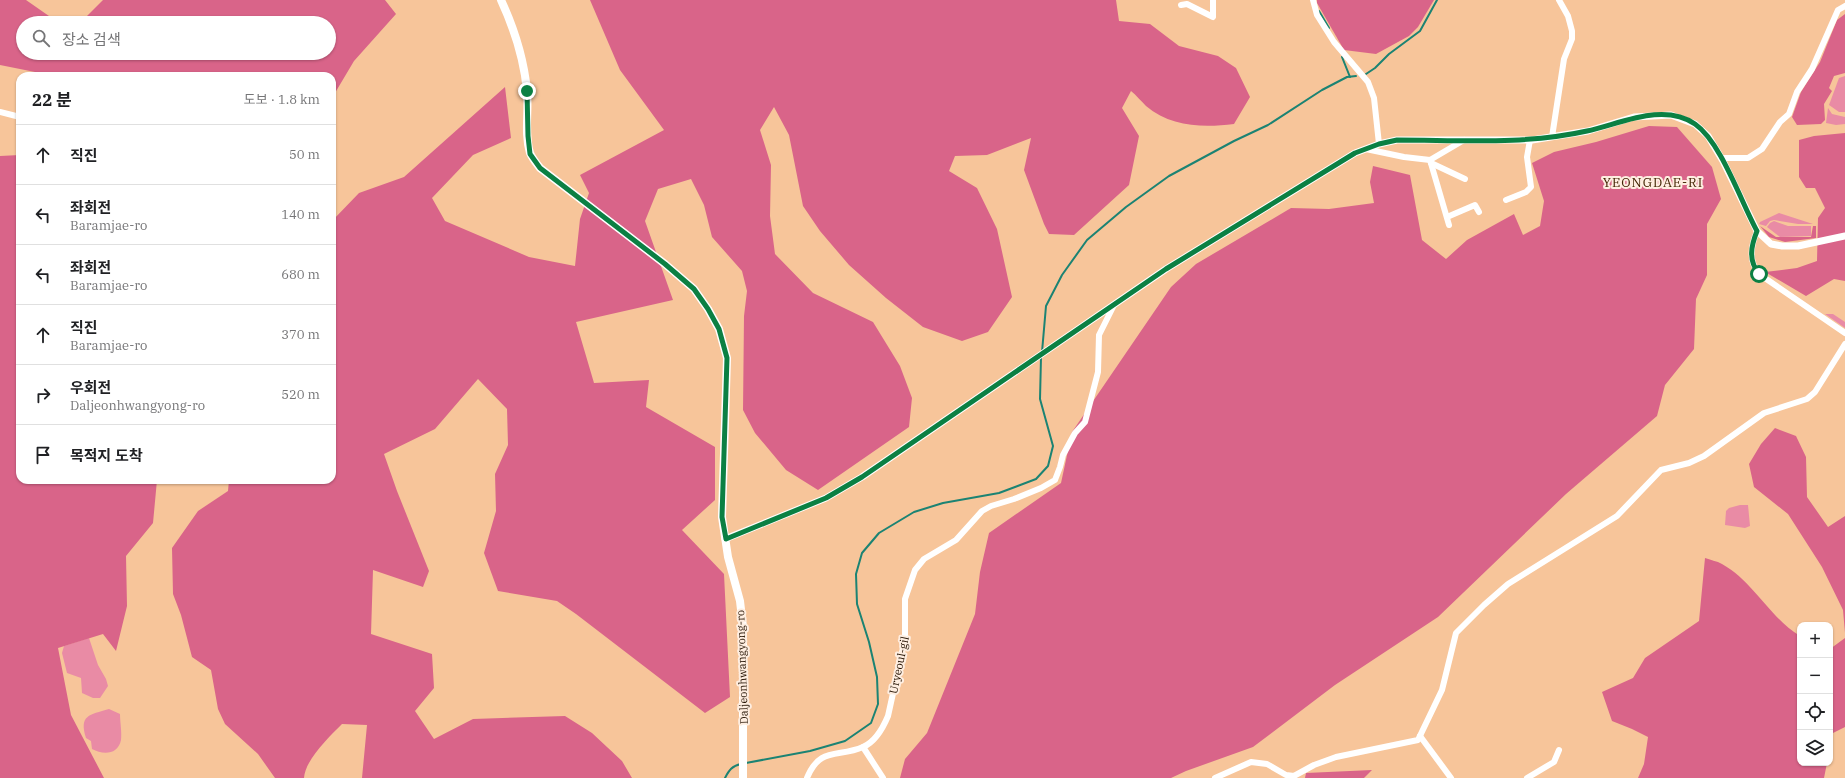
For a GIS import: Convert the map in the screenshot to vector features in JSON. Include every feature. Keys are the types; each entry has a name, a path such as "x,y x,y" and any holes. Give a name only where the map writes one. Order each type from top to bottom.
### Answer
{"main road":[{"name":"Daljeonhwangyong-ro","path":"501,0 511,23 523,68 527,91 530,154 540,168 665,264 694,289 708,309 719,329 727,358 722,517 728,557 740,601 743,627 743,775"}],"street":[{"path":"1181,5 1187,4 1213,18 1214,0"},
{"path":"1313,0 1317,15 1334,42 1368,82 1374,98 1379,144"},
{"path":"1552,137 1564,59 1572,39 1572,31 1568,16 1560,0"},
{"path":"1722,158 1748,158 1762,149 1780,122 1789,114 1797,92 1812,69 1838,10 1845,6"},
{"path":"0,112 16,116"},
{"path":"726,539 826,498 862,477 1034,361 1166,269 1355,153 1379,144 1397,140 1530,140 1588,131 1634,117 1671,115 1695,124 1708,136 1722,158 1757,231 1771,244 1798,246 1845,236"},
{"path":"1430,162 1464,140"},
{"path":"1506,200 1526,192 1531,187 1527,158 1530,140"},
{"path":"1366,149 1430,162 1465,179"},
{"path":"1430,162 1449,225"},
{"path":"1447,217 1476,205 1479,212"},
{"path":"1757,231 1751,245 1752,262 1759,274 1845,333"},
{"name":"Uryeoul-gil","path":"807,778 813,765 821,758 864,747 878,734 888,716 905,639 905,599 915,570 924,559 956,540 982,511 991,506 1041,488 1055,480 1063,455 1075,433 1085,422 1098,372 1099,334 1114,305"},
{"path":"1215,778 1251,762 1257,761 1267,764 1286,775 1294,776 1314,765 1336,757 1418,740 1442,690 1456,634 1484,605 1508,584 1617,516 1661,470 1689,463 1704,456 1764,413 1807,399 1815,392 1845,344"},
{"path":"1420,736 1451,778"},
{"path":"864,747 883,778"},
{"path":"1527,778 1554,762 1559,750"}],"shaded area":[{"path":"0,0 26,0 49,16 16,16 16,60 336,60 336,16 87,16 103,0 385,0 396,14 354,61 336,91 336,72 35,72 0,65"},
{"path":"590,0 1116,0 1119,21 1150,24 1179,46 1218,56 1236,68 1250,97 1234,124 1199,126 1177,122 1156,113 1146,106 1131,91 1122,108 1139,136 1129,185 1074,235 1049,234 1044,224 1024,170 1031,138 987,155 955,156 949,171 977,188 997,229 1012,297 988,332 962,341 923,327 886,298 849,265 820,231 803,206 789,135 774,107 760,130 771,165 770,216 775,254 813,293 873,322 900,366 912,398 909,427 818,490 786,470 755,433 743,410 744,316 747,291 742,271 712,237 704,205 691,179 658,189 645,221 673,300 576,322 594,383 649,380 646,407 715,447 715,500 682,530 724,574 730,697 705,713 557,601 498,591 484,553 496,511 495,474 508,445 507,409 478,379 435,429 384,454 429,571 423,587 373,570 371,634 432,654 434,688 415,711 434,739 473,719 565,716 592,733 622,761 632,778 362,778 367,725 342,724 313,756 305,771 304,778 275,778 258,754 225,724 218,709 211,670 192,657 181,615 173,594 172,548 198,511 228,491 229,484 336,484 336,217 359,193 404,177 505,87 511,138 473,155 432,198 445,221 529,257 575,266 580,219 589,193 580,175 664,130 620,70"},
{"path":"1317,0 1434,0 1418,27 1409,36 1376,54 1344,50 1317,3"},
{"path":"1845,14 1845,73 1834,76 1829,88 1832,91 1824,104 1825,120 1821,124 1797,125 1792,117 1801,92 1820,62 1837,20"},
{"path":"1845,76 1845,112 1839,112 1829,105 1839,78"},
{"path":"1828,108 1832,114 1845,117 1845,124 1836,125 1826,123"},
{"path":"1649,126 1677,127 1712,167 1721,199 1707,224 1707,275 1696,299 1694,349 1665,385 1657,416 1566,494 1438,617 1335,685 1253,747 1186,771 1171,778 900,778 905,759 927,733 975,614 980,572 989,533 1061,483 1072,432 1171,287 1196,264 1291,208 1329,209 1374,203 1370,182 1373,166 1410,175 1422,240 1446,259 1467,240 1514,214 1523,235 1540,226 1544,201 1532,163 1554,152 1596,142"},
{"path":"1845,133 1845,281 1834,279 1806,296 1765,272 1797,268 1817,261 1818,218 1825,208 1815,188 1806,188 1799,177 1799,140 1814,136"},
{"path":"16,155 16,484 157,484 153,523 126,556 127,606 116,651 103,634 58,648 71,715 104,778 0,778 0,156"},
{"path":"1779,213 1813,224 1798,224 1774,220 1770,221 1766,226 1759,224 1760,222"},
{"path":"1774,221 1788,226 1811,226 1811,236 1780,237 1767,227"},
{"path":"1760,226 1776,237 1811,237 1813,226 1816,226 1816,238 1785,242 1769,237"},
{"path":"1825,314 1833,314 1845,322 1845,328"},
{"path":"1775,428 1796,436 1806,457 1807,497 1828,527 1845,516 1845,633 1843,610 1822,567 1788,514 1754,487 1749,464 1761,444"},
{"path":"1740,505 1748,505 1750,526 1745,528 1725,525 1726,511 1729,508"},
{"path":"1705,558 1720,563 1743,580 1780,620 1797,634 1797,766 1826,766 1824,778 1638,778 1644,764 1648,737 1612,721 1602,692 1633,678 1645,658 1699,621"},
{"path":"89,638 98,665 106,679 108,686 100,698 93,698 82,693 81,678 67,673 62,653 64,646"},
{"path":"1845,638 1845,727 1833,733 1833,658 1833,647"},
{"path":"109,709 120,714 121,740 117,749 105,753 92,749 91,741 86,738 84,725 87,717"},
{"path":"1372,770 1364,778 1305,778 1306,773"}],"waterway":[{"path":"1366,74 1375,68 1389,54 1420,31 1437,0"},
{"path":"1319,11 1329,28"},
{"path":"1342,57 1350,77"},
{"path":"1042,352 1046,306 1062,275 1087,240 1126,207 1169,176 1234,141 1268,125 1322,90 1347,77 1356,76"},
{"path":"746,763 810,751 845,741 871,723 878,704 877,677 869,642 857,604 856,574 862,553 879,533 914,512 943,503 999,493 1036,479 1048,466 1053,446 1040,399 1041,357"},
{"path":"725,778 731,769 741,764"}],"district":[{"name":"YEONGDAE-RI","path":"1653,182"}],"route":[{"path":"527,91 530,154 540,168 665,264 694,289 708,309 719,329 727,358 722,517 726,539 826,498 862,477 1132,294 1166,269 1355,153 1379,144 1397,140 1532,140 1588,131 1634,117 1671,115 1681,118 1695,124 1708,136 1723,162 1746,212 1757,231 1751,245 1752,262 1754,268 1759,274"}]}
